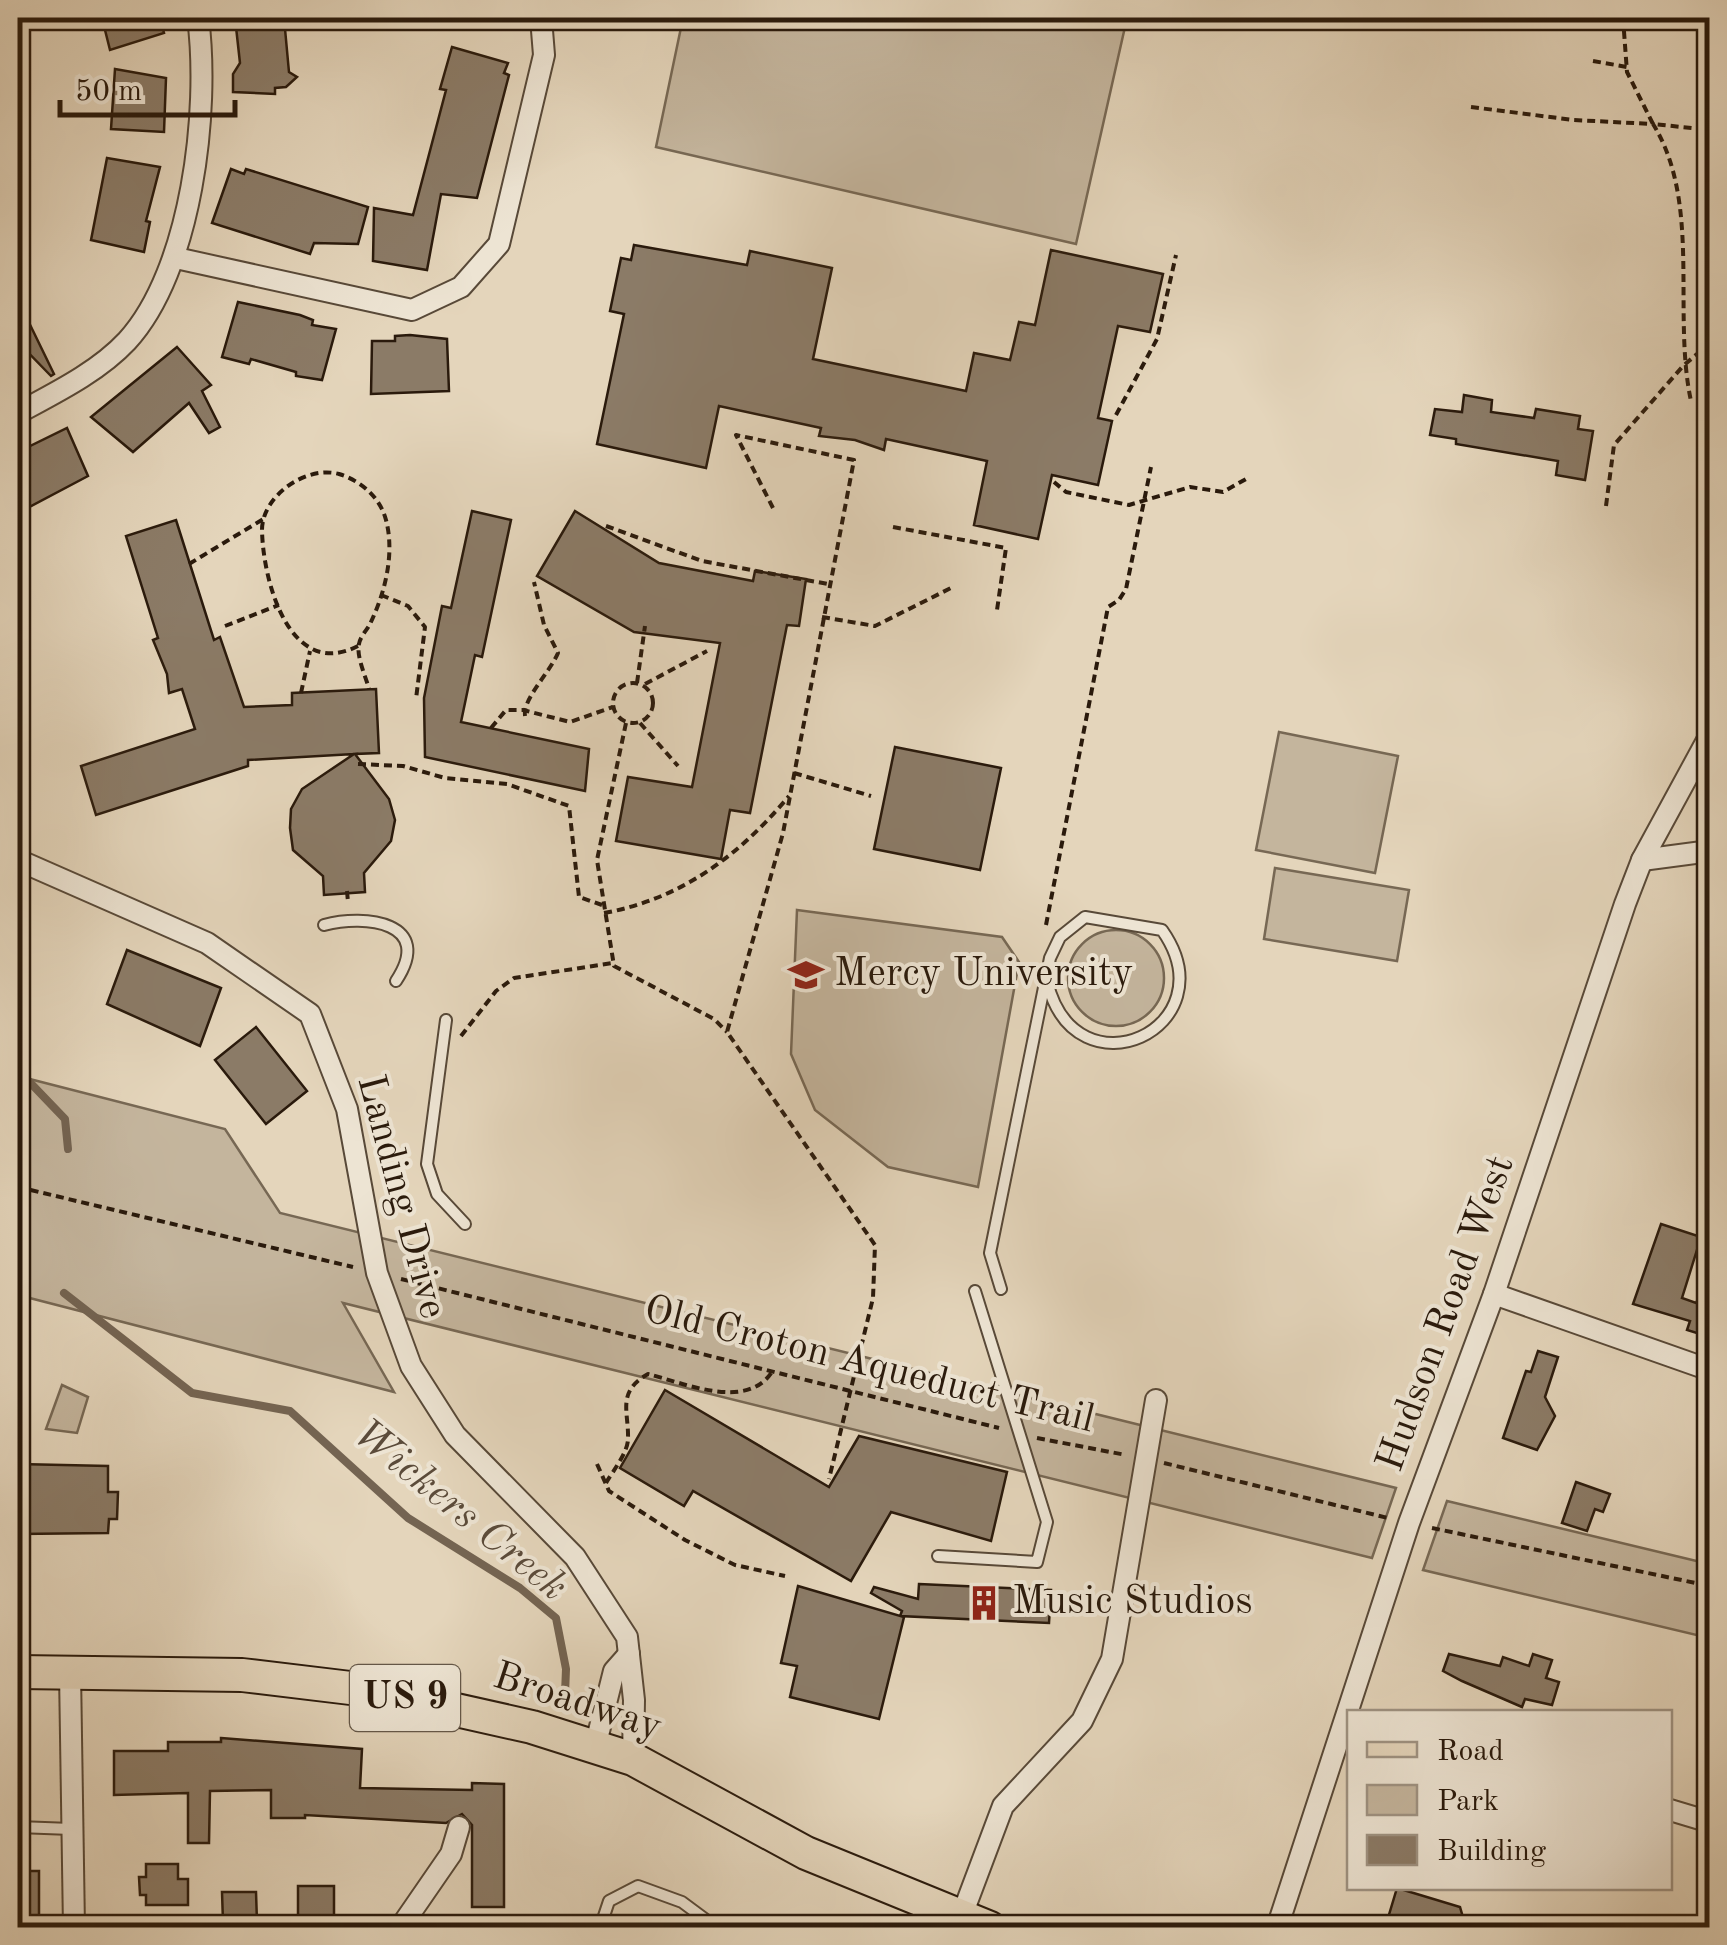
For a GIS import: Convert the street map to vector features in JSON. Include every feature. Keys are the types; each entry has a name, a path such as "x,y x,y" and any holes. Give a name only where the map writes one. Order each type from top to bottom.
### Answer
{"main road":[{"name":"Broadway","path":"18,1672 242,1674 344,1687 470,1711 633,1759 806,1854 969,1924"}],"street":[{"path":"18,412 69,386 128,340 176,258 196,159 204,64 198,18"},
{"path":"176,258 412,310 461,287 499,244 544,55 541,18"},
{"name":"Hudson Road West","path":"1355,1710 1409,1523 1494,1294 1642,860 1710,735"},
{"path":"1642,860 1710,851"},
{"name":"Landing Drive","path":"18,860 207,943 310,1014 348,1109 378,1273 420,1385 455,1434 575,1557 627,1637 633,1759"},
{"path":"1494,1294 1710,1370"},
{"path":"969,1924 1003,1806 1082,1720 1112,1660 1156,1400"},
{"path":"594,1746 614,1670 629,1654"},
{"path":"70,1672 74,1928"},
{"name":"Hudson Road West","path":"1277,1928 1347,1733"},
{"path":"1672,1811 1710,1822"},
{"path":"400,1928 451,1854 460,1827"}],"lane":[{"path":"1001,1289 990,1253 1050,958 1060,938 1086,917 1162,930 1175,949 1180,969 1180,990 1159,1026 1121,1044 1080,1035 1064,1022 1052,1004 1047,981"},
{"path":"324,925 369,919 384,921 397,929 405,945 404,969 396,981"},
{"path":"446,1020 427,1164 438,1194 465,1224"},
{"path":"938,1556 1037,1562 1047,1522 975,1291"},
{"path":"18,1827 72,1829"},
{"path":"600,1928 609,1901 638,1886 682,1902 716,1928"}],"path":[{"path":"1623,18 1626,67 1670,152 1676,197 1683,366 1691,402"},
{"path":"1593,61 1626,67"},
{"path":"1472,106 1574,120 1710,130"},
{"path":"1116,415 1157,339 1176,255"},
{"path":"1606,506 1614,445 1683,366 1710,343"},
{"path":"727,1032 790,795 854,460 736,435 773,508"},
{"path":"1042,943 1108,606 1120,600 1126,589 1141,503 1152,467"},
{"path":"358,646 344,653 310,651 298,643 279,606 262,528 281,492 296,480 334,472 358,481 374,496 386,518 390,548 381,595 358,646 369,688"},
{"path":"1054,482 1066,492 1141,503 1190,487 1224,492 1246,479"},
{"path":"189,564 266,518"},
{"path":"606,526 717,565 773,571 828,584"},
{"path":"893,527 1006,548 996,610"},
{"path":"524,713 528,697 546,680 558,652 544,625 534,582"},
{"path":"822,617 875,626 953,586"},
{"path":"381,595 408,606 425,626 416,698"},
{"path":"225,626 279,606"},
{"path":"640,684 646,626"},
{"path":"491,728 506,710 570,722 613,706 620,688 640,684 707,650"},
{"path":"301,693 310,651"},
{"path":"640,684 651,692 654,706 640,723"},
{"path":"613,706 626,722 640,723 678,766"},
{"path":"613,964 597,860 626,722"},
{"path":"358,764 403,766 445,778 507,784 568,806 579,897 602,904"},
{"path":"794,774 871,796"},
{"path":"604,913 647,903 712,871 765,826 790,795"},
{"path":"347,891 348,902"},
{"path":"456,1052 461,1036 505,983 526,975 613,964 714,1019 727,1032 875,1245 873,1298 830,1480"},
{"name":"Old Croton Aqueduct Trail","path":"18,1188 378,1273 1018,1433 1145,1458 1409,1523 1710,1586"},
{"path":"606,1483 628,1440 624,1404 639,1379 648,1374 721,1392 742,1392 766,1380 772,1372"},
{"path":"597,1464 610,1491 685,1540 735,1566 785,1576"}],"green space":[{"path":"683,18 1127,18 1076,244 656,147"},
{"path":"1279,732 1398,756 1375,873 1256,850"},
{"path":"1275,868 1409,890 1397,961 1264,939"},
{"path":"797,910 1002,937 1019,962 978,1187 888,1167 815,1110 791,1054"},
{"path":"1116,930 1134,933 1150,944 1161,960 1161,996 1150,1012 1134,1023 1116,1026 1098,1023 1082,1012 1071,996 1068,978 1071,960 1082,944 1098,933"},
{"path":"18,1076 225,1129 280,1213 1396,1488 1372,1558 343,1303 394,1392 18,1295"},
{"path":"62,1385 88,1397 77,1433 46,1429"},
{"path":"1447,1501 1709,1564 1709,1638 1423,1570"}],"building":[{"path":"102,18 160,18 164,33 110,50"},
{"path":"235,18 284,18 289,72 297,77 286,87 275,88 275,94 233,92 233,74 240,63"},
{"path":"452,47 508,63 504,73 509,75 477,198 441,194 427,270 373,261 374,208 413,215 446,90 440,89"},
{"path":"115,69 166,78 164,132 111,129"},
{"path":"107,158 160,167 146,221 150,222 144,252 91,240"},
{"path":"231,169 244,174 246,169 368,207 358,244 314,243 310,254 212,223"},
{"path":"634,245 747,265 750,251 832,268 813,359 966,391 974,353 1010,360 1019,322 1035,325 1051,250 1163,274 1150,332 1118,326 1098,418 1112,421 1098,485 1052,475 1038,539 974,525 987,461 886,439 884,450 855,440 819,436 821,428 719,406 706,468 597,444 624,314 610,311 621,258 631,260"},
{"path":"18,300 54,374 51,376 18,342"},
{"path":"238,302 300,315 313,320 312,325 336,329 322,380 296,376 296,372 251,359 249,364 222,357"},
{"path":"395,336 447,339 449,391 371,394 372,341 395,341"},
{"path":"177,347 211,385 202,391 220,427 209,433 189,403 133,452 91,417"},
{"path":"1464,395 1492,400 1491,412 1534,418 1536,409 1580,416 1578,429 1593,431 1585,480 1556,475 1558,461 1456,444 1456,439 1430,435 1435,409 1462,412"},
{"path":"67,428 88,476 18,513 18,452"},
{"path":"472,511 511,520 482,657 475,655 461,722 589,749 585,791 425,757 424,698 442,606 451,608"},
{"path":"575,511 659,563 753,581 755,571 806,579 799,626 787,625 750,813 730,810 721,859 616,841 628,777 692,787 720,643 634,632 537,576"},
{"path":"176,520 214,640 220,637 244,707 292,705 292,693 376,689 379,753 355,754 389,799 395,820 391,841 364,873 365,892 324,895 323,876 293,850 290,828 291,809 302,789 354,754 248,760 248,766 96,815 81,766 195,729 182,689 169,693 167,674 153,640 158,638 126,536"},
{"path":"895,747 1001,768 980,870 874,849"},
{"path":"127,950 221,988 200,1046 107,1004"},
{"path":"256,1027 307,1091 266,1124 215,1060"},
{"path":"1661,1224 1701,1237 1682,1298 1696,1303 1710,1274 1710,1337 1687,1330 1690,1321 1633,1304"},
{"path":"1538,1351 1558,1357 1545,1397 1555,1416 1537,1450 1503,1438 1526,1371 1531,1372"},
{"path":"665,1390 829,1487 859,1436 1007,1472 991,1541 891,1512 851,1581 693,1491 684,1506 620,1468"},
{"path":"18,1464 108,1466 108,1492 118,1492 117,1519 109,1519 108,1533 18,1534"},
{"path":"1576,1482 1610,1494 1603,1512 1595,1509 1587,1531 1562,1523"},
{"name":"Music Studios","path":"919,1584 1051,1590 1049,1623 900,1616 902,1611 871,1593 874,1587 918,1599"},
{"path":"798,1586 904,1617 879,1719 790,1697 797,1666 781,1663"},
{"path":"1449,1654 1500,1666 1503,1657 1529,1666 1533,1654 1552,1660 1546,1678 1559,1682 1552,1705 1525,1699 1522,1707 1462,1681 1443,1671"},
{"path":"221,1738 362,1749 360,1788 472,1790 472,1783 504,1784 504,1907 472,1907 472,1825 462,1814 446,1823 305,1815 271,1818 271,1790 210,1791 209,1843 188,1843 188,1793 114,1795 114,1751 168,1751 168,1742 221,1742"},
{"path":"146,1864 178,1864 178,1879 188,1879 188,1905 146,1905 146,1895 140,1895 139,1877 146,1877"},
{"path":"18,1871 39,1871 39,1927 18,1927"},
{"path":"298,1886 334,1886 334,1919 298,1919"},
{"path":"1396,1890 1404,1890 1460,1907 1466,1928 1385,1928"},
{"path":"222,1892 256,1892 257,1922 223,1922"}],"waterway":[{"name":"Wickers Creek","path":"18,1070 65,1119 68,1149"},
{"name":"Wickers Creek","path":"64,1293 192,1393 290,1411 408,1518 520,1588 556,1618 566,1669 565,1694"}],"place":[{"name":"Mercy University","path":"806,975"},
{"name":"Music Studios","path":"984,1603"}]}
